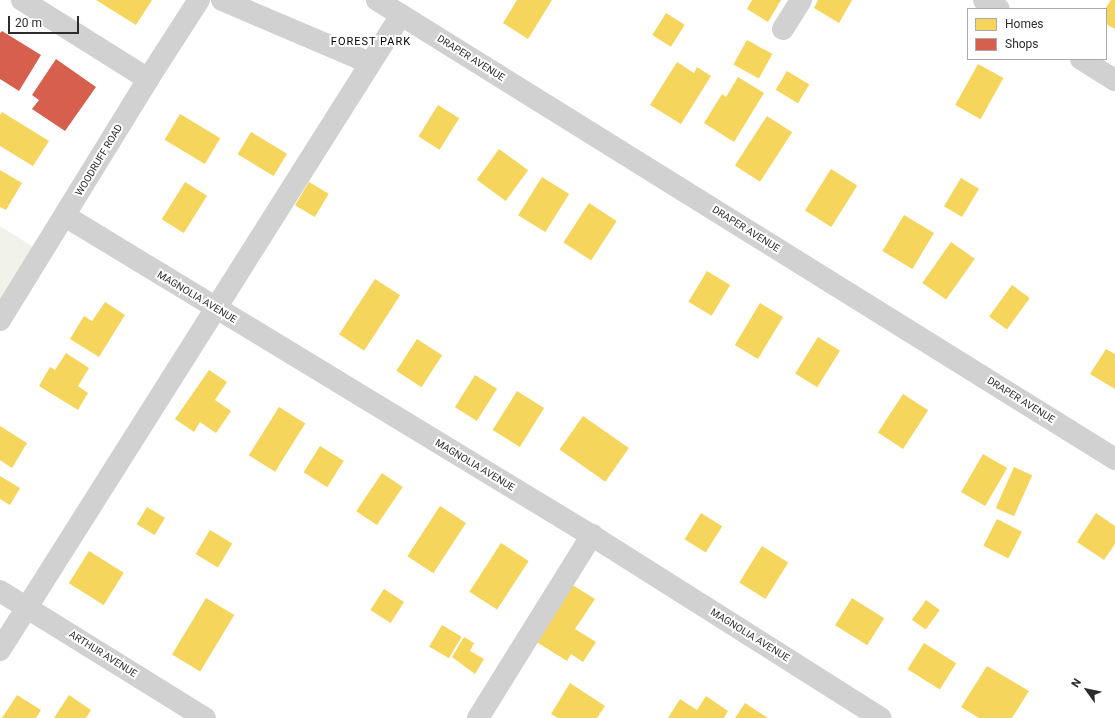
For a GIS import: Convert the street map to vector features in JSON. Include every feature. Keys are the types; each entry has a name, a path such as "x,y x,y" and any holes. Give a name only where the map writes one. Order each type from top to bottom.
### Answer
{"street":[{"path":"22,0 148,79"},
{"name":"WOODRUFF ROAD","path":"0,320 148,79 200,0"},
{"path":"222,0 370,63"},
{"name":"DRAPER AVENUE","path":"377,0 1115,459"},
{"path":"783,29 801,0"},
{"path":"984,0 997,8"},
{"path":"0,650 401,15"},
{"path":"1083,60 1115,80"},
{"name":"MAGNOLIA AVENUE","path":"65,216 592,536 881,718"},
{"path":"478,718 592,536"},
{"name":"ARTHUR AVENUE","path":"0,591 205,718"}],"shaded area":[{"path":"0,226 35,248 0,304"}],"building: Homes":[{"path":"96,0 152,0 136,25"},
{"path":"517,0 552,0 528,39 503,23"},
{"path":"752,0 781,0 768,22 747,9"},
{"path":"818,0 852,0 839,23 814,8"},
{"path":"1111,0 1115,0 1115,29 1107,25 1107,8 1106,8"},
{"path":"666,13 685,25 671,47 652,35"},
{"path":"747,40 772,54 759,79 733,64"},
{"path":"677,62 694,73 697,67 711,76 681,124 650,105"},
{"path":"978,64 1003,78 981,119 955,105"},
{"path":"787,71 809,84 798,103 776,90"},
{"path":"738,77 764,93 734,142 704,123 722,94 726,97"},
{"path":"438,105 459,118 440,150 418,136"},
{"path":"2,112 49,141 33,166 0,146 0,115"},
{"path":"180,114 220,138 205,164 165,140"},
{"path":"767,116 792,132 760,182 735,165"},
{"path":"251,132 287,154 274,176 238,154"},
{"path":"499,149 528,170 506,201 477,180"},
{"path":"831,169 857,185 831,227 805,211"},
{"path":"0,170 22,183 6,210 0,207"},
{"path":"542,177 569,194 545,232 518,215"},
{"path":"961,178 979,189 962,217 944,206"},
{"path":"185,182 207,196 184,233 162,219"},
{"path":"309,182 329,194 315,217 295,205"},
{"path":"589,203 617,221 591,260 563,242"},
{"path":"904,215 934,233 912,269 882,251"},
{"path":"951,242 975,259 946,300 922,283"},
{"path":"707,271 730,285 712,316 688,302"},
{"path":"375,279 400,295 364,351 339,334"},
{"path":"1012,285 1030,298 1007,329 989,317"},
{"path":"105,302 125,315 99,357 70,339 84,316 92,321"},
{"path":"760,303 783,317 758,359 735,345"},
{"path":"818,337 840,351 817,387 795,373"},
{"path":"417,339 442,355 421,387 396,371"},
{"path":"1106,349 1115,354 1115,389 1090,374"},
{"path":"66,353 89,368 78,386 88,393 78,410 39,386 50,367 55,370"},
{"path":"209,370 227,382 215,400 231,411 216,433 200,422 194,432 175,419"},
{"path":"475,375 497,389 477,421 455,407"},
{"path":"517,391 544,408 520,447 493,430"},
{"path":"903,394 928,410 903,449 878,433"},
{"path":"279,407 305,423 275,472 249,455"},
{"path":"583,416 629,448 605,482 559,450"},
{"path":"0,426 27,443 12,468 0,460"},
{"path":"320,446 344,461 327,487 304,472"},
{"path":"983,454 1007,468 985,506 961,492"},
{"path":"1014,467 1032,475 1014,516 996,508"},
{"path":"382,473 403,487 377,525 356,511"},
{"path":"0,476 20,488 10,505 0,499"},
{"path":"440,506 466,523 433,573 407,556"},
{"path":"147,507 165,518 155,535 137,524"},
{"path":"701,513 722,526 706,553 685,539"},
{"path":"1096,513 1115,526 1115,544 1104,560 1077,542"},
{"path":"997,519 1022,532 1008,558 983,546"},
{"path":"210,530 232,543 218,567 196,554"},
{"path":"501,543 529,561 497,610 469,592"},
{"path":"762,546 788,562 766,599 739,582"},
{"path":"89,551 124,573 104,605 69,583"},
{"path":"571,584 595,599 575,629 596,642 583,662 571,654 567,661 535,641"},
{"path":"384,589 404,602 391,623 370,610"},
{"path":"206,598 234,615 200,672 172,655"},
{"path":"852,598 884,618 867,645 835,625"},
{"path":"926,600 940,610 926,629 912,619"},
{"path":"442,625 462,637 449,658 429,646"},
{"path":"464,637 474,643 470,651 484,659 475,674 452,657"},
{"path":"924,643 956,663 940,689 908,669"},
{"path":"987,666 1029,691 1012,718 979,718 961,707"},
{"path":"570,683 605,706 597,718 558,718 551,714"},
{"path":"17,695 41,710 36,718 2,718"},
{"path":"69,695 91,710 86,718 54,718"},
{"path":"706,696 728,711 724,718 668,718 680,699 697,710"},
{"path":"745,703 768,718 735,718"}],"building: Shops":[{"path":"2,31 41,55 19,91 0,79 0,33"},
{"path":"56,59 96,87 65,131 32,109 39,100 32,95"}],"district":[{"name":"FOREST PARK","path":"371,42"}]}
